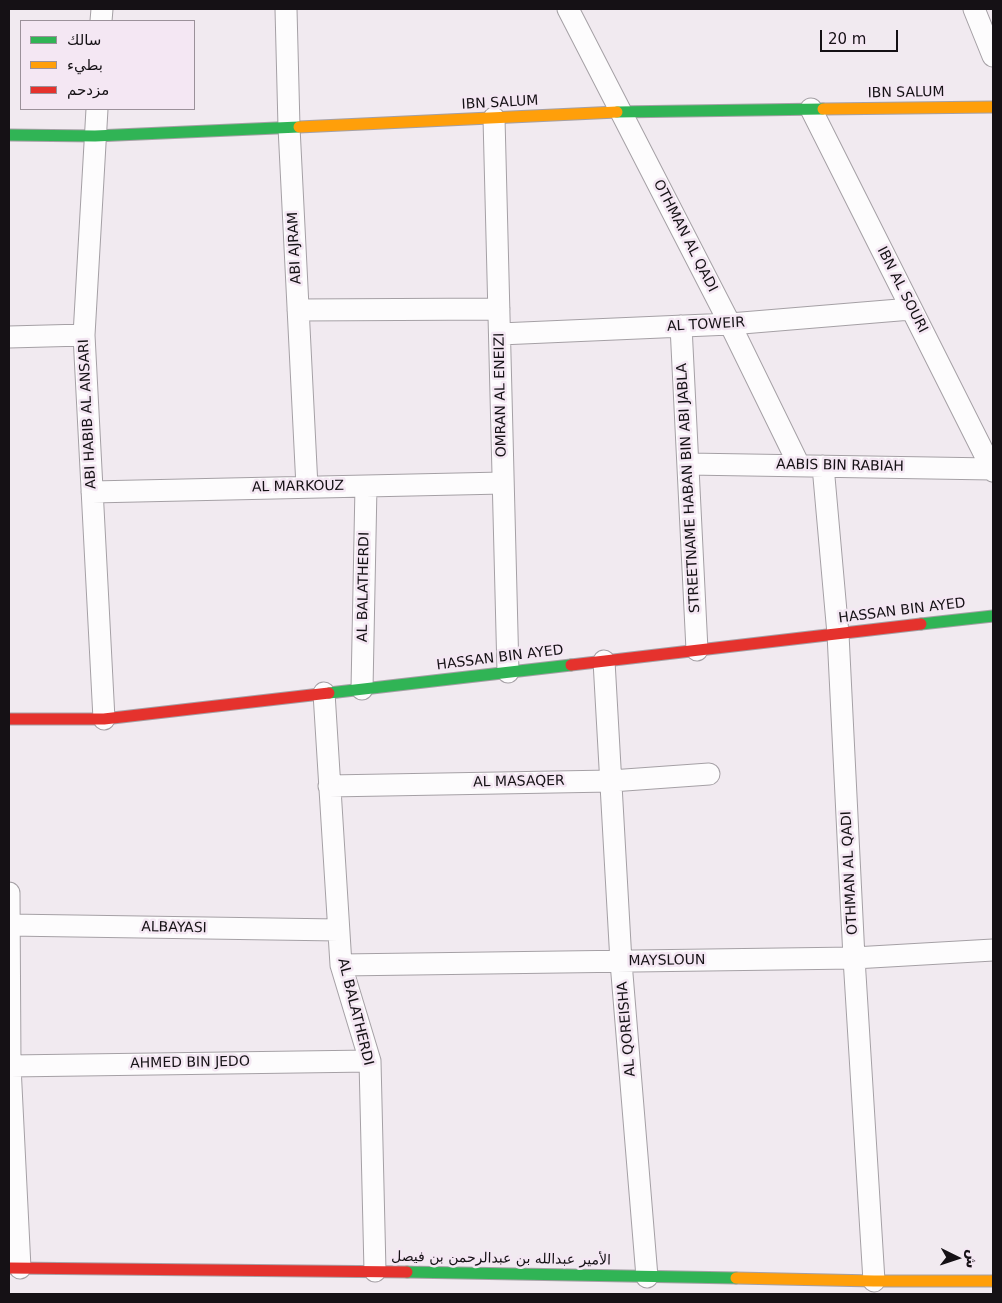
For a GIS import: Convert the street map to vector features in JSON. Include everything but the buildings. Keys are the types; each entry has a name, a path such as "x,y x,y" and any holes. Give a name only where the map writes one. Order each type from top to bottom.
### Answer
{"street":[{"name":"ABI AJRAM","path":"286,9 289,127 307,487"},
{"name":"OTHMAN AL QADI","path":"568,9 730,324 799,465"},
{"path":"974,9 993,56"},
{"name":"IBN SALUM","path":"9,135 95,136 621,112 993,107"},
{"name":"IBN AL SOURI","path":"810,109 993,470"},
{"name":"ABI HABIB AL ANSARI","path":"96,110 84,335 104,719"},
{"name":"OMRAN AL ENEIZI","path":"494,118 508,672"},
{"path":"298,310 499,309"},
{"name":"AL TOWEIR","path":"500,334 730,324 912,309"},
{"name":"STREETNAME HABAN BIN ABI JABLA","path":"681,326 697,650"},
{"path":"9,337 84,335"},
{"name":"AABIS BIN RABIAH","path":"688,464 993,470"},
{"name":"OTHMAN AL QADI","path":"823,466 838,634 854,958 874,1281"},
{"name":"AL MARKOUZ","path":"92,492 504,483"},
{"name":"AL BALATHERDI","path":"362,689 366,486"},
{"name":"HASSAN BIN AYED","path":"9,718 104,719 993,616"},
{"name":"AL QOREISHA","path":"604,661 621,962 647,1277"},
{"name":"AL BALATHERDI","path":"324,694 340,965 370,1061 376,1272"},
{"name":"AL MASAQER","path":"329,786 610,780 709,774"},
{"path":"9,893 14,1268"},
{"name":"ALBAYASI","path":"9,925 338,930"},
{"name":"MAYSLOUN","path":"340,965 854,958 993,950"},
{"name":"AHMED BIN JEDO","path":"10,1066 370,1061"},
{"name":"الأمير عبدالله بن عبدالرحمن بن فيصل","path":"14,1268 874,1281 993,1281"}],"traffic: fast":[{"path":"617,112 823,109"},
{"path":"9,135 95,136 299,127"},
{"path":"921,624 993,616"},
{"path":"329,693 571,665"},
{"path":"407,1272 736,1278"}],"traffic: slow":[{"path":"823,109 993,107"},
{"path":"299,127 617,112"},
{"path":"736,1278 993,1281"}],"traffic: jam":[{"path":"571,665 921,624"},
{"path":"9,719 104,719 329,693"},
{"path":"9,1268 407,1272"}]}
